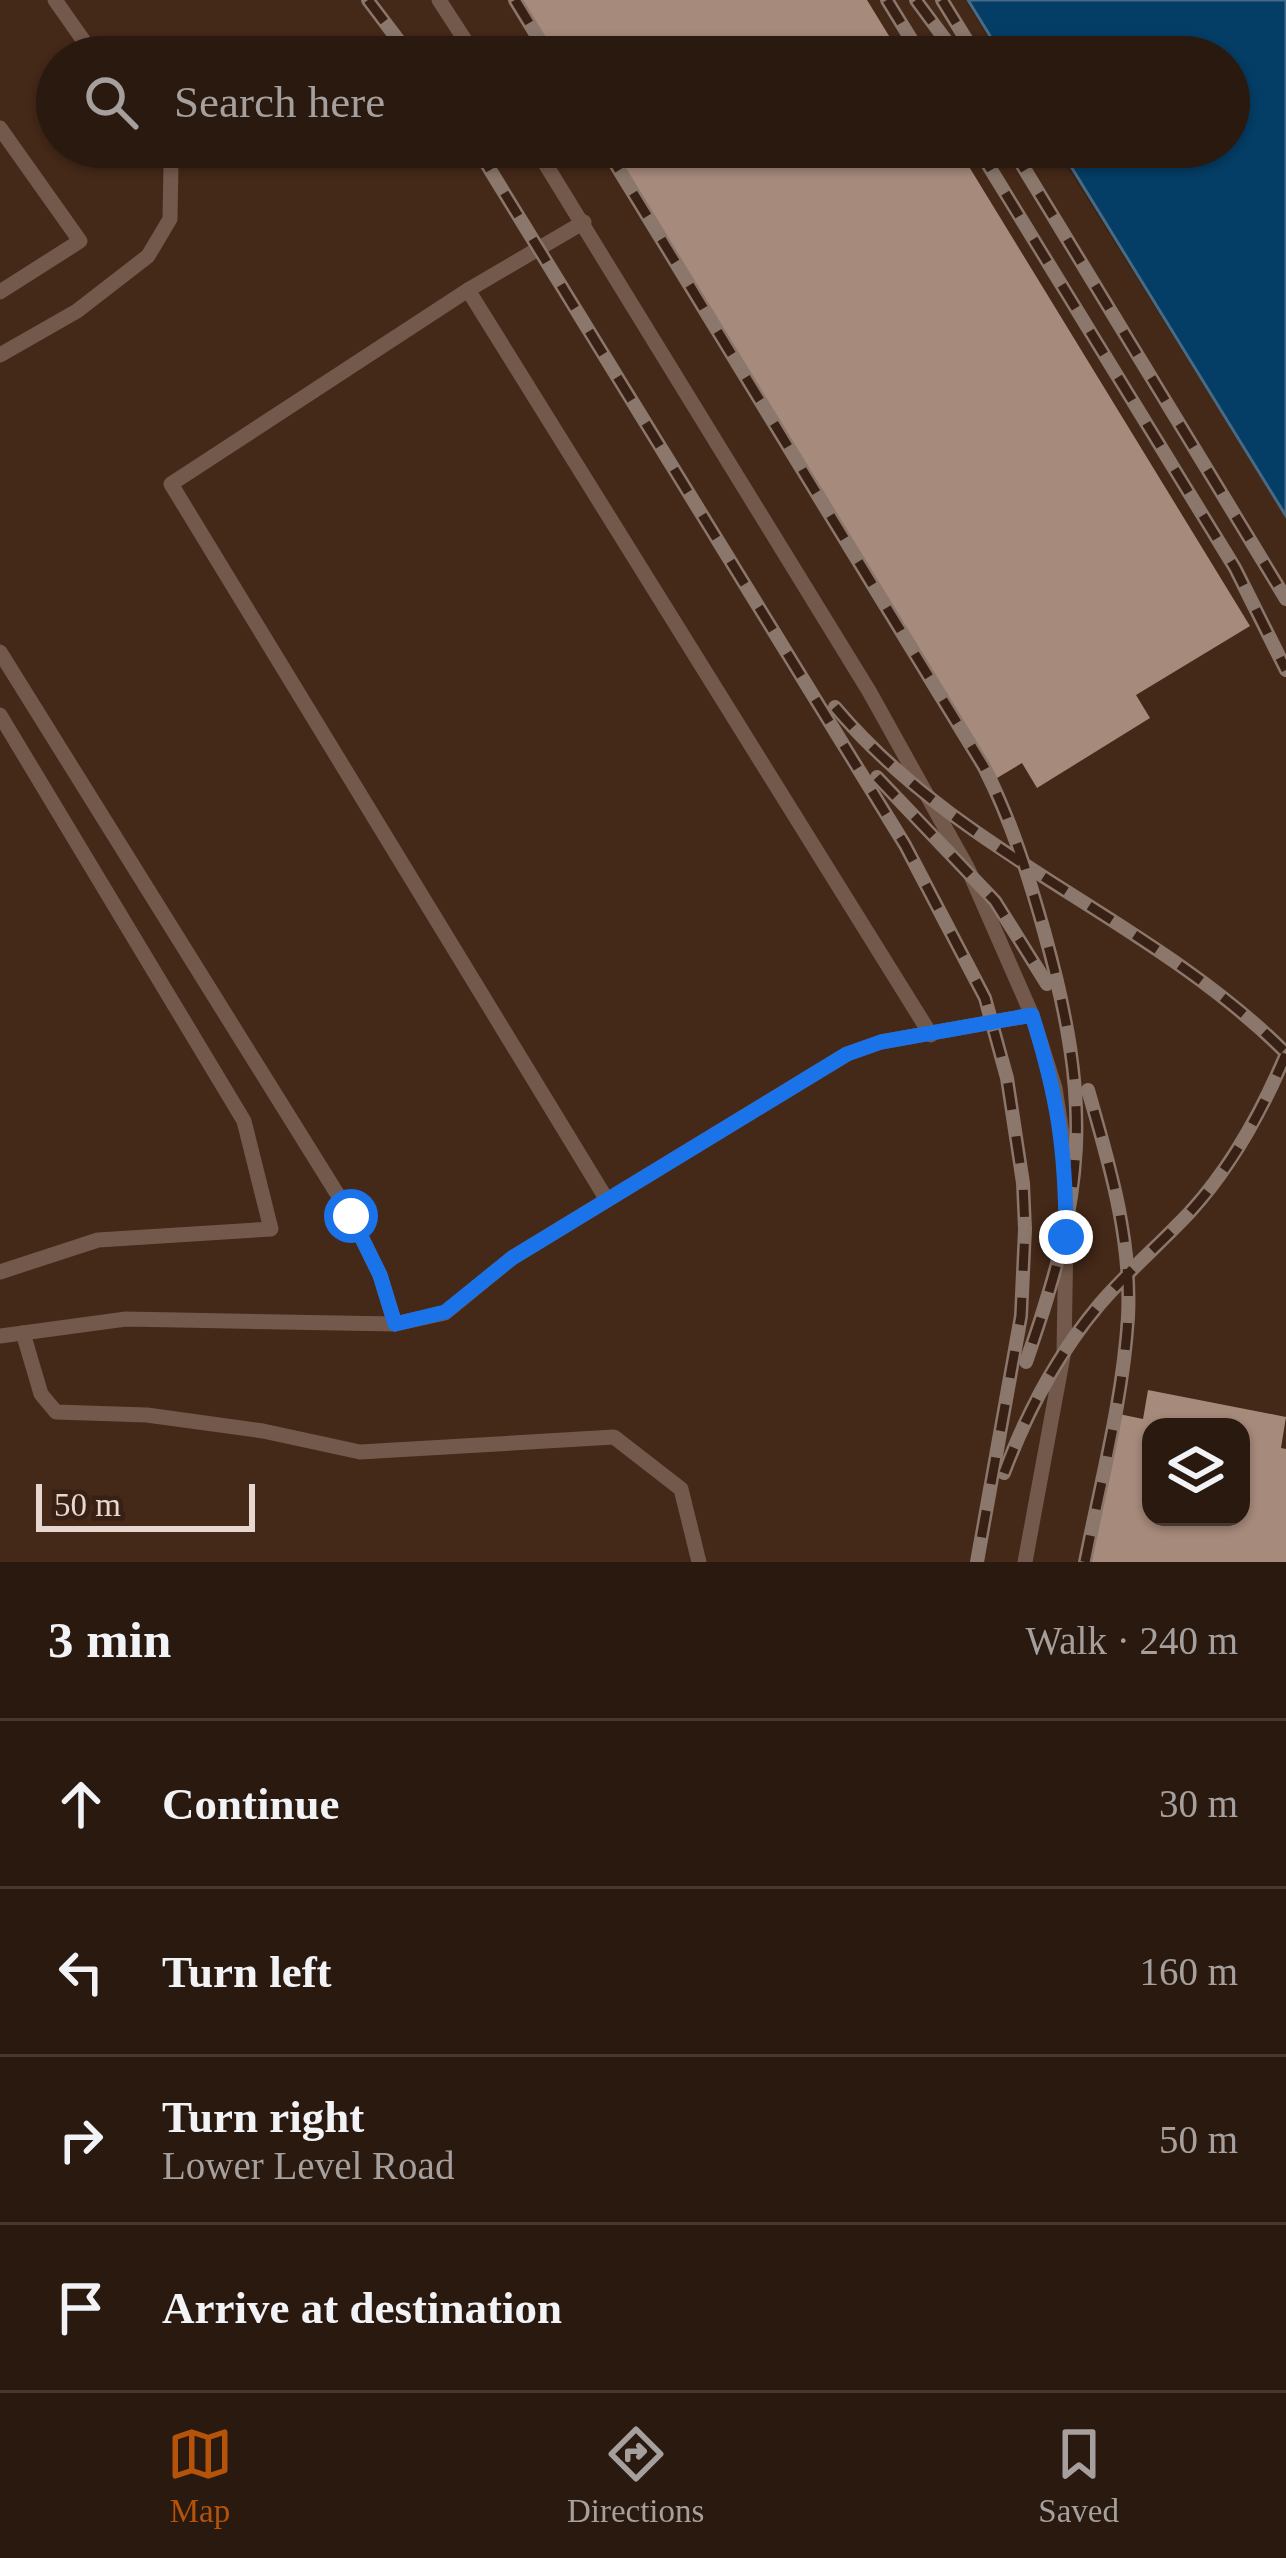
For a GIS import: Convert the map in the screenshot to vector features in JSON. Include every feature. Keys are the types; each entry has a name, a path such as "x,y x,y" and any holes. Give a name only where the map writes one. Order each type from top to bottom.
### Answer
{"lane":[{"path":"55,0 80,36"},
{"path":"439,0 462,36"},
{"path":"0,128 80,241 0,292"},
{"path":"0,356 76,311 148,256 170,219 171,168"},
{"path":"549,168 901,747 968,869 1032,1015 1055,1088 1066,1159 1066,1237 1064,1351 1025,1562"},
{"path":"584,222 468,290 171,484 607,1200"},
{"path":"468,290 932,1035"},
{"path":"0,652 351,1216 380,1275 395,1324"},
{"path":"0,715 244,1121 271,1229 98,1240 0,1271"},
{"path":"0,1336 126,1319 395,1324 445,1312 512,1258 847,1054 881,1042 1032,1015"},
{"path":"23,1333 41,1394 56,1412 147,1415 263,1431 360,1452 614,1437 680,1489 700,1562"}],"shaded area":[{"path":"0,0 965,0 987,36 36,36 36,168 1068,168 1286,517 1286,1562 0,1562"}],"water":[{"path":"968,0 1286,0 1286,516 1072,168 1250,168 1250,36 990,36"}],"building":[{"path":"521,0 867,0 889,36 543,36"},
{"path":"624,168 970,168 1250,626 1136,695 1150,718 1037,788 1022,763 997,778"},
{"path":"1148,1390 1286,1417 1281,1448 1286,1449 1286,1562 1091,1562 1119,1414 1142,1419 1142,1526 1250,1526 1250,1418 1143,1418"}],"railway":[{"path":"368,0 395,36"},
{"path":"515,0 537,36"},
{"path":"887,0 909,36"},
{"path":"916,0 943,36"},
{"path":"942,0 964,36"},
{"path":"489,168 905,845 985,998 1007,1078 1025,1229 1021,1316 977,1562"},
{"path":"618,168 984,767 1018,848 1060,993 1076,1100 1071,1197 1026,1362"},
{"path":"990,168 1235,568 1286,670"},
{"path":"1024,168 1286,599"},
{"path":"835,707 885,759 940,805 1176,963 1286,1053"},
{"path":"877,777 995,901 1047,984"},
{"path":"1004,1473 1033,1406 1070,1344 1110,1293 1219,1176 1256,1117 1286,1054"},
{"path":"1085,1562 1111,1440 1128,1317 1117,1202 1088,1090"}],"route":[{"path":"351,1216 380,1275 395,1324 445,1312 512,1258 847,1054 881,1042 1032,1015 1055,1088 1066,1159 1066,1237"}]}
